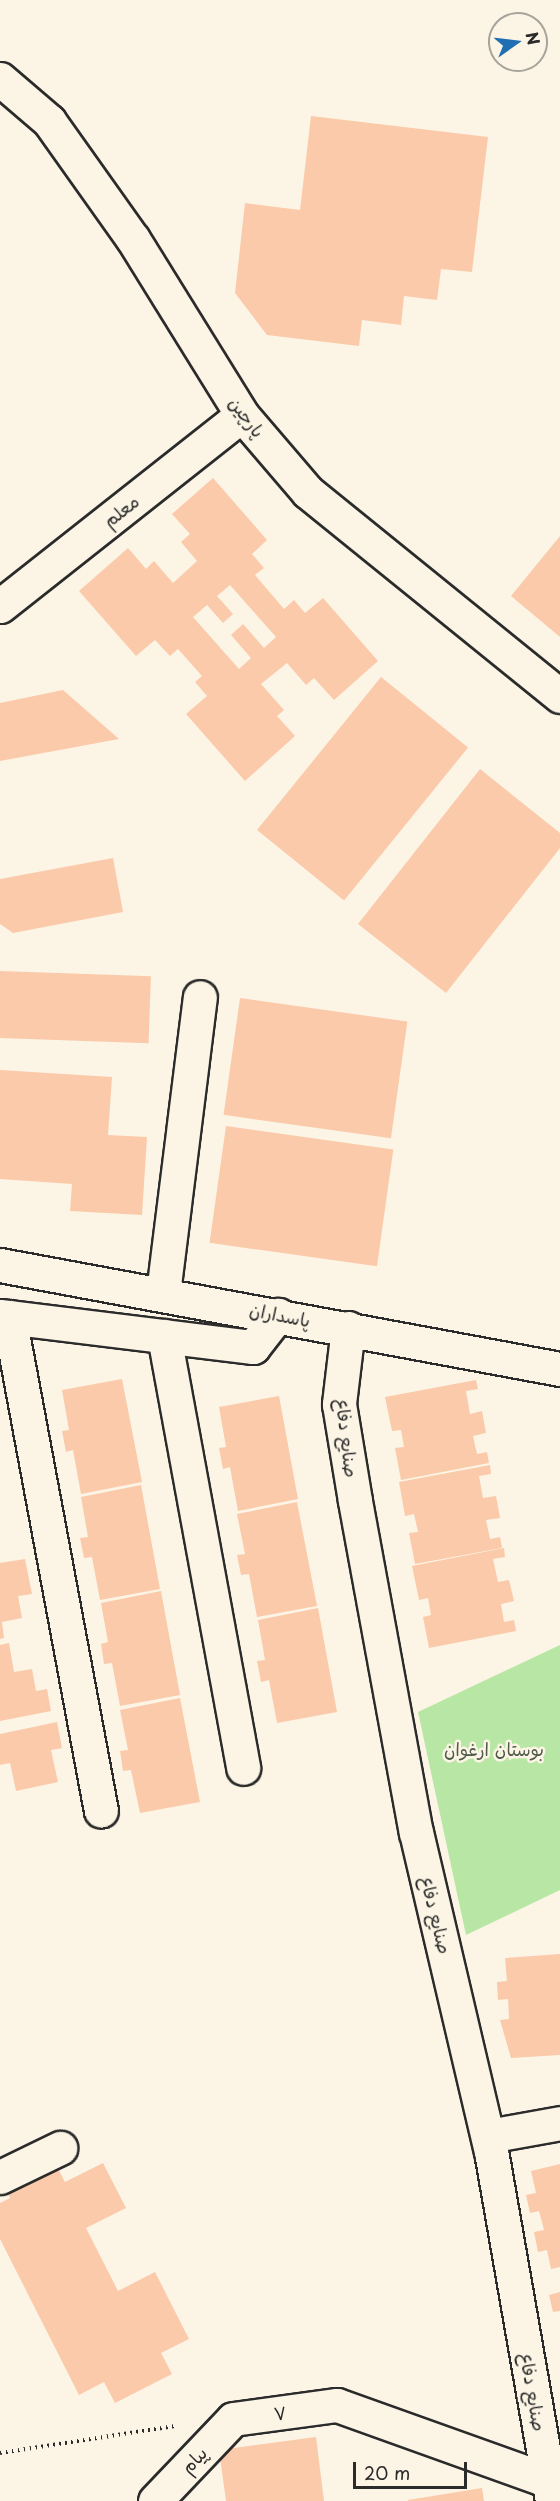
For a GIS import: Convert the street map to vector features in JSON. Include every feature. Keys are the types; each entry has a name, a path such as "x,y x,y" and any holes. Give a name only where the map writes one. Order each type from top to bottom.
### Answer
{"street":[{"name":"پارچین","path":"0,79 49,121 134,239 242,415 308,492 560,696"},
{"name":"معلم","path":"0,606 242,415"},
{"path":"163,1293 200,997"},
{"name":"پاسداران","path":"0,1265 163,1293 560,1370"},
{"path":"101,1811 4,1316 253,1347 278,1315"},
{"name":"صنایع دفاع","path":"348,1328 339,1404 355,1501 416,1832 488,2136 551,2491"},
{"path":"164,1336 243,1768"},
{"path":"488,2136 560,2123"},
{"path":"0,2177 60,2148"},
{"name":"۷","path":"233,2419 337,2405 551,2491"},
{"name":"پیام","path":"155,2501 233,2419"}],"path":[{"path":"0,2452 233,2419"}],"green space":[{"name":"بوستان ارغوان","path":"560,1645 560,1890 466,1935 418,1712"}],"building":[{"path":"311,116 488,137 472,272 441,269 437,300 404,296 401,325 362,320 359,346 267,335 235,293 245,203 300,210"},
{"path":"213,478 267,540 252,554 264,568 255,575 284,609 294,600 305,613 323,598 378,661 334,700 314,678 306,685 287,663 261,684 284,710 277,716 295,736 245,781 186,714 207,696 195,682 202,676 178,649 170,656 155,640 136,656 79,591 128,548 146,569 154,561 173,583 197,561 181,542 190,534 172,514","holes":["230,585 276,637 264,648 243,624 231,635 251,658 239,669 193,617 207,605 223,623 233,614 217,596"]},
{"path":"560,536 560,637 511,596"},
{"path":"381,677 468,747 344,901 257,830"},
{"path":"63,690 119,739 0,761 0,703"},
{"path":"480,769 560,833 560,848 446,993 358,924"},
{"path":"113,858 123,912 13,933 0,924 0,879"},
{"path":"0,971 151,976 149,1043 0,1038"},
{"path":"240,998 407,1022 391,1138 224,1115"},
{"path":"0,1070 112,1077 108,1135 147,1137 142,1215 70,1211 72,1184 0,1179"},
{"path":"226,1126 393,1150 377,1266 210,1243"},
{"path":"122,1379 142,1482 81,1494 73,1450 66,1452 62,1431 69,1430 62,1390"},
{"path":"476,1380 478,1389 466,1391 470,1414 482,1411 486,1433 473,1436 477,1454 487,1452 489,1463 401,1480 395,1448 404,1447 401,1430 392,1431 385,1397"},
{"path":"279,1396 298,1499 238,1511 230,1467 223,1469 219,1448 226,1447 219,1407"},
{"path":"490,1465 491,1474 479,1476 483,1498 496,1496 500,1518 486,1520 490,1539 500,1537 502,1548 415,1564 409,1533 418,1532 414,1514 405,1516 399,1482"},
{"path":"141,1485 160,1589 100,1600 92,1557 84,1558 80,1538 88,1537 81,1497"},
{"path":"297,1502 317,1606 257,1617 249,1574 241,1575 237,1555 245,1554 237,1514"},
{"path":"504,1548 505,1557 493,1559 498,1582 509,1580 514,1601 501,1604 504,1622 514,1620 516,1631 429,1648 423,1617 431,1615 428,1598 419,1600 412,1566"},
{"path":"25,1559 32,1594 18,1596 22,1618 2,1622 4,1638 0,1639 0,1563"},
{"path":"161,1591 180,1695 120,1706 112,1663 104,1664 101,1644 108,1642 101,1603"},
{"path":"318,1608 337,1712 277,1723 269,1680 261,1682 257,1661 265,1660 258,1620"},
{"path":"9,1643 14,1672 32,1669 36,1691 47,1689 51,1711 0,1721 0,1645"},
{"path":"180,1698 200,1802 140,1813 131,1770 123,1771 120,1751 128,1750 120,1710"},
{"path":"57,1722 62,1748 51,1750 58,1782 16,1791 10,1763 0,1765 0,1734"},
{"path":"560,1954 560,2055 511,2058 500,2020 509,2019 508,1999 498,2000 497,1982 507,1981 505,1958"},
{"path":"52,2157 65,2182 103,2163 126,2208 86,2228 118,2291 155,2272 189,2339 161,2353 172,2374 115,2403 104,2382 79,2395 0,2239 0,2203 10,2198 2,2182"},
{"path":"560,2164 560,2267 551,2269 547,2250 538,2252 534,2232 544,2230 539,2211 530,2213 526,2195 536,2193 531,2171"},
{"path":"560,2292 560,2311 553,2312 549,2295"},
{"path":"316,2437 324,2501 226,2501 219,2450"},
{"path":"482,2488 484,2501 408,2501 408,2500"}]}
